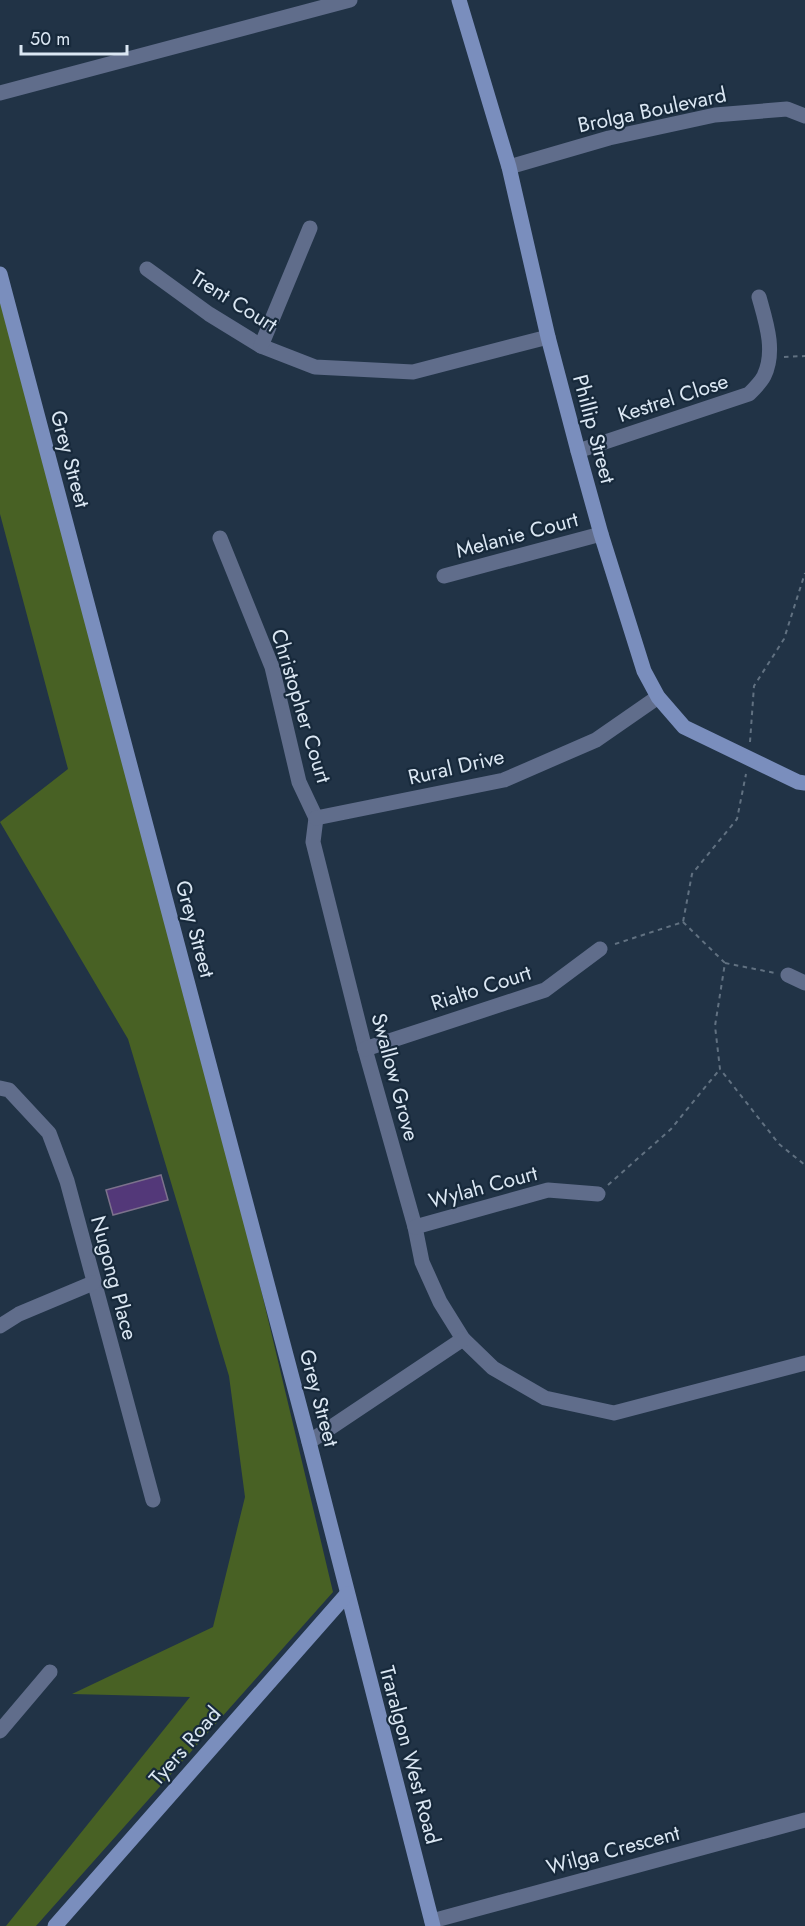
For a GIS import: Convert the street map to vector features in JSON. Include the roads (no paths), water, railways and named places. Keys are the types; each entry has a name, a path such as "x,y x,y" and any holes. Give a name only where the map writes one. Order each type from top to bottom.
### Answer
{"main road":[{"name":"Phillip Street","path":"459,0 509,167 548,337 578,451 601,534 644,671 658,697 684,727 798,782 805,783"},
{"name":"Grey Street","path":"0,274 309,1442 347,1594"},
{"name":"Traralgon West Road","path":"347,1594 433,1924"},
{"name":"Tyers Road","path":"55,1926 347,1594"}],"street":[{"path":"0,93 350,0"},
{"name":"Brolga Boulevard","path":"509,167 609,138 715,115 787,109 805,116"},
{"path":"261,346 310,228"},
{"name":"Trent Court","path":"147,269 209,314 261,346 315,367 413,372 548,337"},
{"name":"Kestrel Close","path":"578,451 749,394 764,377 769,358 769,331 759,297"},
{"name":"Melanie Court","path":"444,576 601,534"},
{"name":"Christopher Court","path":"220,538 272,667 299,782 316,818"},
{"name":"Rural Drive","path":"316,818 504,780 596,740 658,697"},
{"name":"Swallow Grove","path":"316,818 314,842 365,1049 415,1227 422,1262 440,1302 463,1339 493,1368 545,1398 614,1413 805,1363"},
{"name":"Rialto Court","path":"365,1049 545,990 600,949"},
{"path":"788,975 805,983"},
{"name":"Nugong Place","path":"0,1088 9,1090 49,1133 67,1181 153,1500"},
{"name":"Wylah Court","path":"415,1227 548,1190 598,1194"},
{"path":"0,1326 19,1314 93,1283"},
{"path":"309,1442 463,1339"},
{"path":"0,1731 50,1672"},
{"name":"Wilga Crescent","path":"433,1924 805,1820"}]}
